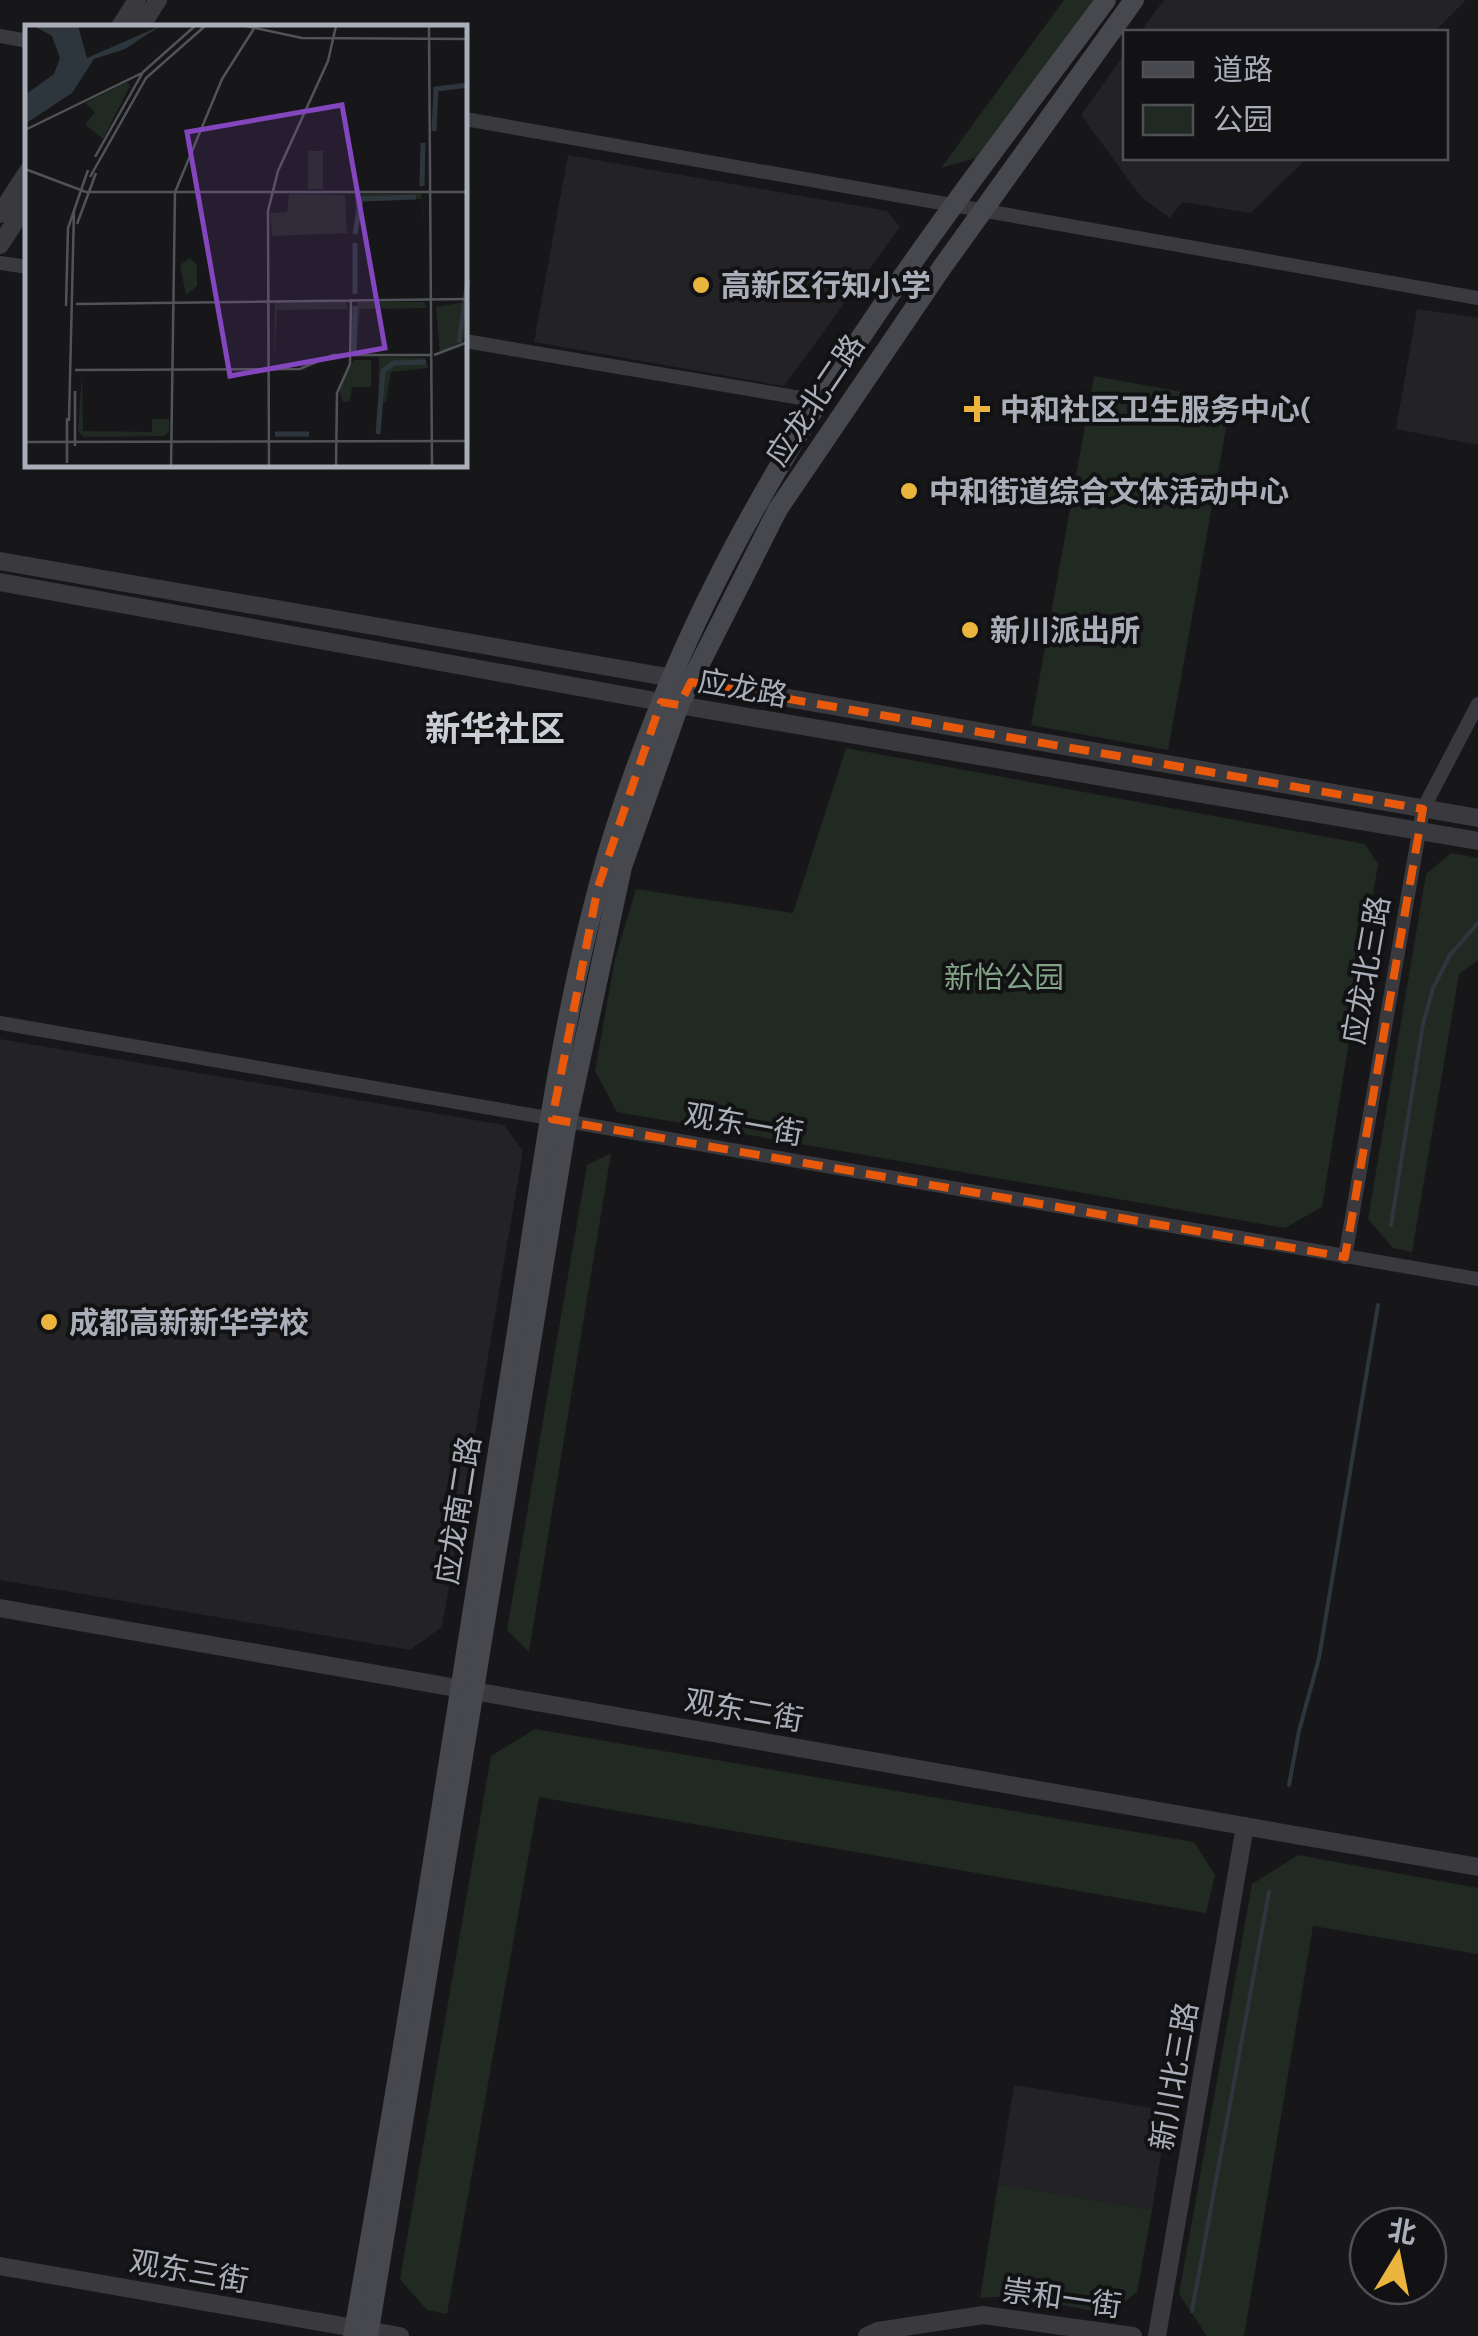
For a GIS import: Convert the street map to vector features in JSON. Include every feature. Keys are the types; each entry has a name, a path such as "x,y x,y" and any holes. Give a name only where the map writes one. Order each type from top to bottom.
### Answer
{"main road":[{"name":"应龙北二路","path":"681,680 717,578 820,401 954,204 1106,0"},
{"name":"应龙北二路","path":"670,704 778,509 984,209 1134,0"},
{"name":"应龙南二路","path":"361,2332 598,887 670,704"}],"street":[{"path":"121,25 137,0"},
{"path":"142,25 158,0"},
{"path":"0,36 25,40"},
{"path":"468,120 1478,298"},
{"path":"0,214 25,176"},
{"path":"0,245 25,207"},
{"path":"0,263 25,267"},
{"path":"468,342 820,401"},
{"name":"应龙路","path":"0,561 1478,818"},
{"name":"应龙路","path":"0,582 670,704 1478,842"},
{"name":"应龙北三路","path":"1345,1257 1423,809 1478,704"},
{"name":"观东一街","path":"0,1023 1478,1279"},
{"name":"观东二街","path":"0,1608 1478,1867"},
{"name":"新川北三路","path":"1158,2336 1245,1826"},
{"name":"观东三街","path":"0,2266 361,2332"},
{"name":"崇和一街","path":"866,2336 983,2314 1133,2336"},
{"path":"361,2332 400,2336"}],"highlighted area":[{"path":"691,682 1423,809 1345,1257 552,1119 598,887 661,702 679,705"}],"shaded area":[{"path":"1164,0 1466,0 1436,30 1142,30"},
{"path":"1123,56 1123,160 1305,160 1251,213 1182,202 1170,218 1142,198 1081,115"},
{"name":"高新区行知小学","path":"568,155 887,211 900,227 784,386 534,342"},
{"path":"1417,309 1478,318 1478,445 1396,429"},
{"path":"0,1039 504,1125 523,1151 442,1627 410,1650 0,1580"},
{"path":"1014,2085 1168,2111 1152,2210 998,2184"}],"green space":[{"path":"1064,0 1095,0 986,155 941,168"},
{"path":"1094,376 1231,401 1168,750 1031,725"},
{"name":"新怡公园","path":"846,748 1365,844 1378,864 1322,1207 1285,1228 617,1112 595,1071 615,959 636,889 793,913"},
{"path":"1451,853 1478,858 1478,960 1459,974 1412,1252 1393,1248 1368,1219 1426,874"},
{"path":"611,1153 529,1652 507,1630 587,1165"},
{"path":"535,1729 1194,1842 1215,1875 1206,1913 539,1797 447,2314 427,2310 400,2279 491,1756"},
{"path":"1298,1855 1478,1888 1478,1954 1313,1926 1244,2336 1207,2336 1179,2294 1252,1884"},
{"path":"998,2184 1152,2210 1137,2292 1109,2314 1014,2296 980,2298"}],"waterway":[{"path":"1391,1225 1423,1024 1433,988 1450,955 1478,923"},
{"path":"1289,1785 1319,1658 1378,1305"},
{"path":"1192,2311 1269,1892"}],"place":[{"name":"高新区行知小学","path":"701,285"},
{"name":"中和社区卫生服务中心(","path":"977,409"},
{"name":"中和街道综合文体活动中心","path":"909,491"},
{"name":"新川派出所","path":"970,630"},
{"name":"成都高新新华学校","path":"49,1322"}],"district":[{"name":"新华社区","path":"495,729"}]}
